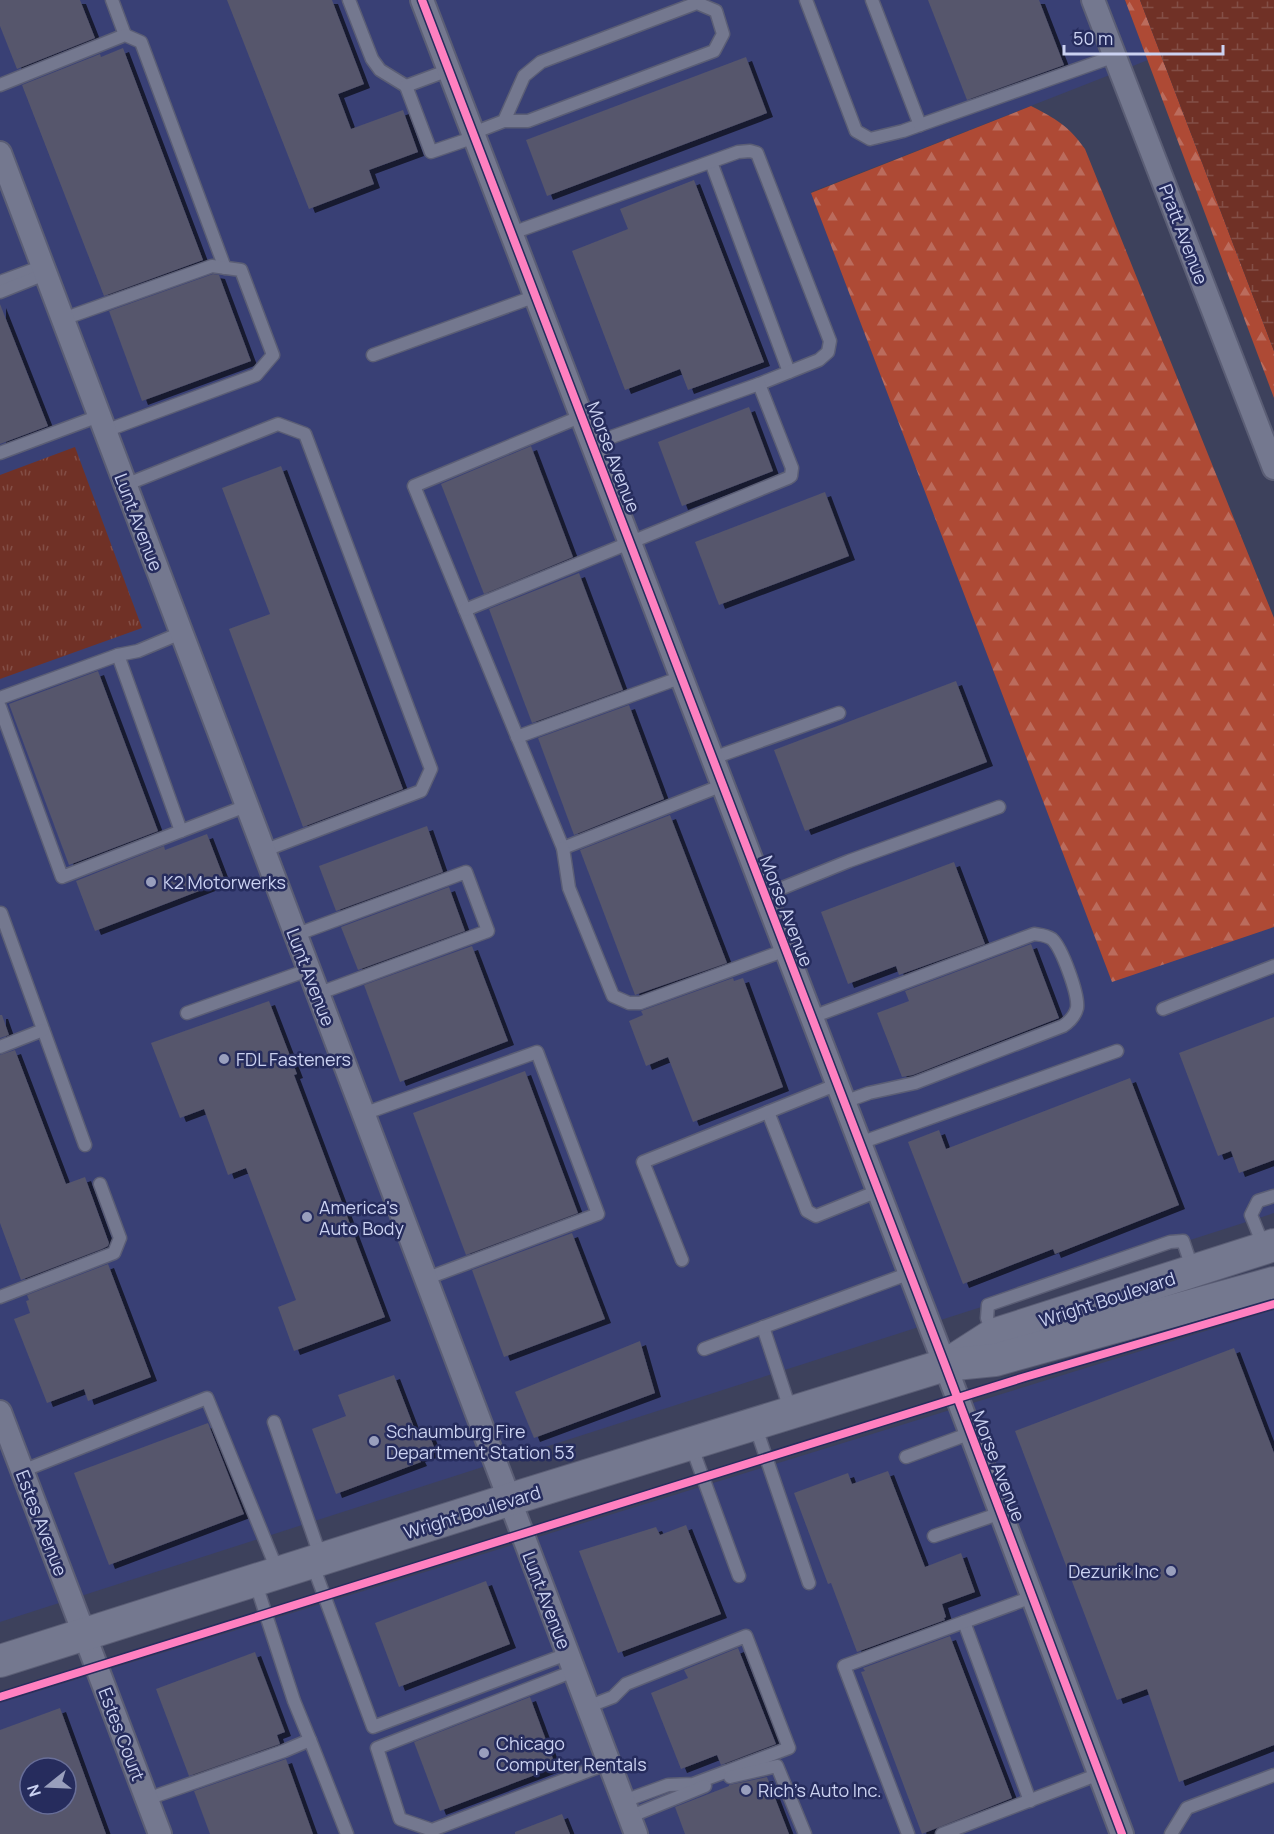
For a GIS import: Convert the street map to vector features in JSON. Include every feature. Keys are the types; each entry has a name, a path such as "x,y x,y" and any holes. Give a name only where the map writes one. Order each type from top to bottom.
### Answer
{"street":[{"name":"Morse Avenue","path":"422,0 910,1273 1122,1834"},
{"name":"Pratt Avenue","path":"1094,0 1274,468"},
{"name":"Lunt Avenue","path":"0,153 630,1818"},
{"name":"Wright Boulevard","path":"0,1661 945,1365 1194,1271 1269,1247"},
{"name":"Wright Boulevard","path":"997,1347 1274,1283"},
{"name":"Estes Avenue","path":"0,1412 84,1635"},
{"name":"Estes Court","path":"84,1635 160,1834"}],"lane":[{"path":"112,0 125,34 141,42 225,268"},
{"path":"349,0 372,59 380,70 406,86 430,152 504,121 528,121 714,51 723,34 716,11 697,3 541,62 524,76 504,121"},
{"path":"806,0 855,131 870,139 920,125 1115,56"},
{"path":"872,0 920,125"},
{"path":"0,85 125,34"},
{"path":"406,86 449,70"},
{"path":"512,233 738,152 750,150 757,153 830,341 828,352 819,360 592,444"},
{"path":"711,162 789,372"},
{"path":"0,453 102,424 256,375 273,355 241,270 212,266 63,319"},
{"path":"0,282 44,270"},
{"path":"0,292 44,270"},
{"path":"372,356 536,296"},
{"path":"465,610 790,476 792,468 759,384"},
{"path":"582,416 414,486 563,848 569,888 613,996 629,1003 640,1003 786,950"},
{"path":"125,485 278,424 305,434 430,769 421,791 263,851"},
{"path":"0,698 138,651 181,633"},
{"path":"118,656 181,831"},
{"path":"517,738 682,677"},
{"path":"0,707 62,877 246,806"},
{"path":"713,758 839,713"},
{"path":"563,848 723,785"},
{"path":"765,895 849,861 999,807"},
{"path":"295,935 466,872 474,892 488,931 317,994"},
{"path":"1,913 85,1145"},
{"path":"681,1260 643,1162 768,1112 841,1093 869,1094 915,1083 1063,1026 1072,1019 1077,1008 1076,991 1054,941 1046,936 1034,934 812,1017"},
{"path":"1163,1009 1274,966"},
{"path":"187,1013 308,970"},
{"path":"0,1047 44,1030"},
{"path":"860,1143 1117,1051"},
{"path":"363,1114 537,1052 598,1215 425,1279"},
{"path":"768,1112 807,1211 816,1216 878,1191"},
{"path":"0,1297 114,1254 120,1238 100,1184"},
{"path":"1269,1247 1251,1215 1258,1201 1274,1196"},
{"path":"704,1349 910,1273"},
{"path":"762,1327 792,1413"},
{"path":"22,1471 207,1398 267,1577 294,1701 346,1834"},
{"path":"274,1422 372,1727 570,1663"},
{"path":"755,1424 809,1583"},
{"path":"906,1457 971,1433"},
{"path":"691,1444 739,1576"},
{"path":"934,1536 1001,1512"},
{"path":"908,1834 844,1666 1032,1597"},
{"path":"964,1622 1030,1801"},
{"path":"587,1707 613,1697 626,1684 746,1636 789,1748 693,1784 669,1785 630,1818"},
{"path":"570,1663 377,1748 400,1819 432,1830 609,1763"},
{"path":"147,1799 310,1740"},
{"path":"630,1818 727,1778 777,1766 804,1834"},
{"path":"942,1834 1099,1774"},
{"path":"1171,1834 1187,1808 1274,1775"}],"shaded area":[{"path":"0,0 1125,0 1148,60 811,192 1112,981 1274,927 1274,1213 0,1622"},
{"path":"1274,1310 1274,1834 0,1834 0,1703"}],"green space":[{"path":"1125,0 1140,0 1274,351 1274,398"},
{"path":"1140,0 1274,0 1274,351"},
{"path":"1031,106 1061,123 1085,149 1274,618 1274,927 1112,982 811,193"},
{"path":"75,447 142,628 0,679 0,475"}],"building":[{"path":"0,0 80,0 95,38 17,69 0,26"},
{"path":"227,0 332,0 364,84 338,94 351,129 403,110 418,152 369,170 374,184 309,209"},
{"path":"928,0 1039,0 1064,65 967,100"},
{"path":"123,48 203,260 104,296 22,85 100,54 101,57"},
{"path":"746,57 767,113 547,196 526,140"},
{"path":"694,180 764,362 688,390 680,369 625,390 572,251 628,229 620,209"},
{"path":"213,274 219,275 251,361 142,401 109,311"},
{"path":"0,304 48,426 0,444"},
{"path":"749,407 773,471 682,506 658,442"},
{"path":"531,446 573,557 484,594 441,484"},
{"path":"281,466 403,789 303,827 229,629 270,614 222,488"},
{"path":"825,492 849,556 719,605 695,542"},
{"path":"579,573 623,690 532,723 489,609"},
{"path":"98,671 158,831 69,865 9,704"},
{"path":"956,681 987,762 805,831 774,750"},
{"path":"629,705 664,799 574,835 538,738"},
{"path":"670,815 727,963 635,995 580,850"},
{"path":"427,826 443,872 336,911 319,866"},
{"name":"K2 Motorwerks","path":"207,834 225,881 95,931 76,881 164,846 165,850"},
{"path":"954,862 985,944 899,975 896,966 848,984 821,912"},
{"path":"449,887 465,931 358,970 341,927"},
{"path":"1031,944 1059,1018 913,1075 902,1077 877,1013 909,1001 905,991"},
{"path":"472,946 508,1041 400,1082 364,985"},
{"path":"733,978 734,981 743,978 783,1087 693,1122 668,1057 646,1066 629,1021 643,1015 641,1011"},
{"path":"269,1001 297,1074 294,1075 385,1317 294,1351 278,1307 296,1300 246,1168 228,1175 204,1109 180,1118 151,1043"},
{"path":"0,1015 2,1015 9,1035 0,1038"},
{"path":"1274,1017 1274,1160 1239,1173 1231,1151 1218,1156 1179,1053"},
{"path":"15,1050 66,1184 85,1177 109,1243 102,1249 21,1280 0,1223 0,1055"},
{"path":"525,1071 578,1213 466,1255 413,1113"},
{"path":"1130,1078 1179,1205 1055,1254 1053,1249 963,1284 908,1142 939,1130 946,1149"},
{"path":"572,1233 605,1319 504,1357 472,1270"},
{"path":"108,1264 151,1377 88,1401 84,1389 47,1403 14,1319 30,1313 26,1301 29,1300 27,1295"},
{"path":"640,1341 655,1393 534,1438 515,1392"},
{"name":"Dezurik Inc","path":"1234,1348 1274,1453 1274,1745 1179,1782 1147,1689 1117,1700 1015,1431"},
{"name":"Schaumburg Fire Department Station 53","path":"394,1375 415,1430 426,1426 436,1452 419,1458 421,1462 336,1494 312,1429 346,1416 338,1395"},
{"path":"208,1423 244,1514 109,1565 74,1473"},
{"path":"888,1471 925,1567 961,1553 975,1592 942,1604 945,1620 857,1652 831,1583 828,1584 794,1493 848,1473 852,1484"},
{"path":"686,1525 721,1614 618,1653 579,1551 656,1527 660,1535"},
{"path":"486,1581 510,1644 399,1687 375,1623"},
{"path":"950,1636 1012,1798 922,1834 861,1672 865,1671 863,1668"},
{"path":"738,1648 776,1744 721,1765 717,1755 681,1769 651,1693 688,1678 684,1670"},
{"path":"255,1652 285,1732 277,1735 280,1744 189,1776 156,1689"},
{"name":"Chicago Computer Rentals","path":"530,1697 556,1767 440,1811 414,1742"},
{"path":"60,1708 78,1756 18,1756 18,1816 78,1816 78,1757 106,1834 0,1834 0,1730"},
{"path":"286,1759 313,1834 210,1834 194,1791"},
{"name":"Rich's Auto Inc.","path":"767,1777 789,1834 685,1834 675,1807 729,1785"},
{"path":"562,1814 570,1834 515,1834 515,1832"}],"cycle path":[{"path":"422,0 945,1365 1122,1834"},
{"path":"0,1697 1025,1377 1274,1304"}],"place":[{"name":"K2 Motorwerks","path":"151,882"},
{"name":"FDL Fasteners","path":"224,1059"},
{"name":"America's Auto Body","path":"307,1217"},
{"name":"Schaumburg Fire Department Station 53","path":"374,1441"},
{"name":"Dezurik Inc","path":"1171,1571"},
{"name":"Chicago Computer Rentals","path":"484,1753"},
{"name":"Rich's Auto Inc.","path":"746,1790"}]}
